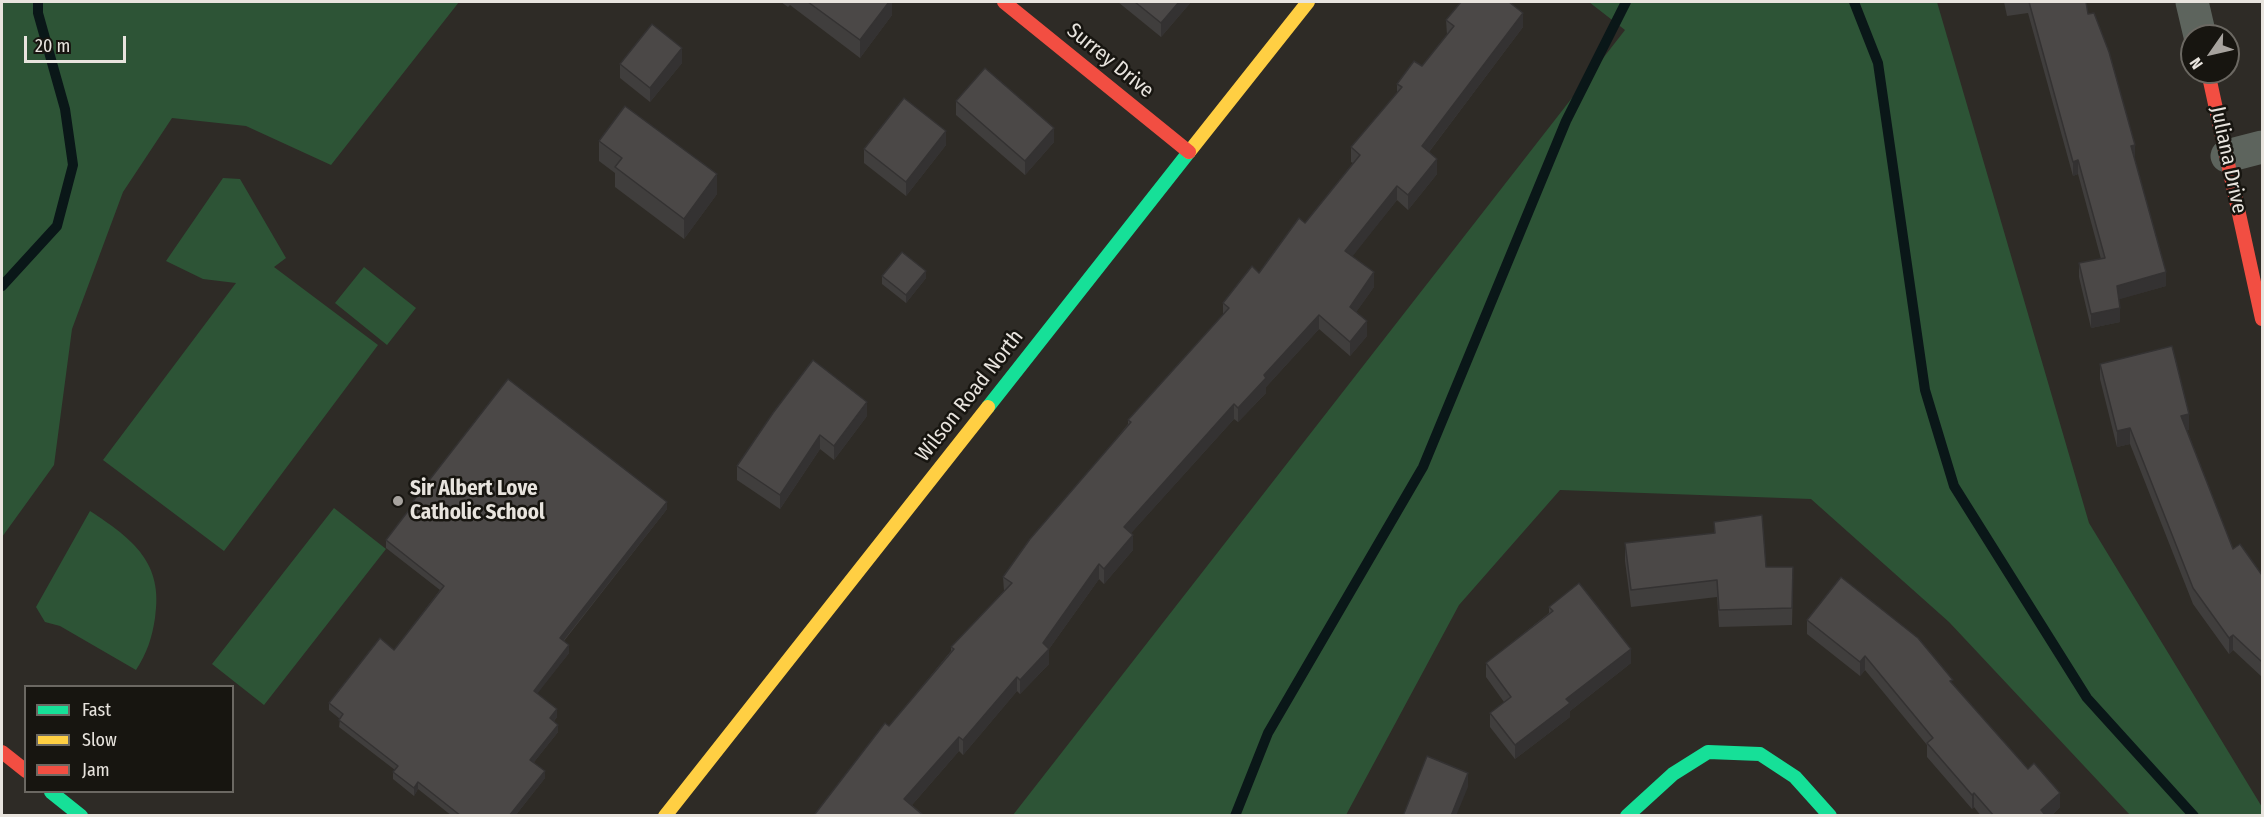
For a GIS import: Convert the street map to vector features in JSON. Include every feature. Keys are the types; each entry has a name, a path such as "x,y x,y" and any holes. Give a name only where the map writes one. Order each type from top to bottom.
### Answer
{"main road":[{"name":"Surrey Drive","path":"1004,2 1189,152"},
{"name":"Wilson Road North","path":"665,816 1308,2"},
{"name":"Juliana Drive","path":"2211,84 2262,319"},
{"path":"2,752 24,769"},
{"path":"1627,816 1673,774 1708,752 1761,754 1795,777 1830,816"},
{"path":"52,793 81,816"}],"street":[{"path":"2192,2 2197,24"},
{"path":"2227,156 2262,147"}],"green space":[{"path":"2,2 459,2 331,165 246,126 172,118 123,192 72,329 54,465 2,537"},
{"path":"1589,2 1937,2 2089,523 2262,807 2262,815 2130,815 1949,622 1811,499 1560,490 1459,605 1346,815 1013,815 1625,30"},
{"path":"223,178 240,179 286,258 274,267 378,345 224,551 103,460 236,283 203,279 166,261"},
{"path":"364,267 416,308 387,345 335,303"},
{"path":"334,508 386,549 264,705 212,664"},
{"path":"90,511 132,543 150,567 155,582 157,599 152,632 146,651 136,670 60,626 45,622 36,607"}],"building":[{"path":"808,2 889,2 860,40"},
{"path":"1135,2 1179,2 1161,23"},
{"path":"1461,2 1509,2 1523,13 1422,146 1437,159 1408,195 1397,186 1345,251 1374,272 1350,307 1367,321 1350,342 1319,315 1264,375 1266,378 1238,408 1234,404 1124,527 1133,535 1104,569 1099,564 1043,643 1049,649 1020,680 1017,677 963,740 959,737 904,799 924,816 816,816 815,814 885,723 889,726 954,649 951,647 1012,583 1003,577 1030,539 1131,422 1128,420 1229,308 1223,303 1252,266 1259,273 1299,218 1305,223 1360,155 1351,147 1402,87 1397,84 1414,61 1422,66 1454,26 1446,20"},
{"path":"2029,2 2086,2 2088,14 2094,13 2109,52 2135,145 2131,146 2166,272 2117,286 2120,308 2091,314 2079,263 2105,258 2078,160 2073,162"},
{"path":"652,24 682,48 650,88 620,64"},
{"path":"985,68 1054,128 1025,161 956,101"},
{"path":"904,98 946,131 906,182 864,149"},
{"path":"625,106 717,174 684,219 615,167 622,158 599,141"},
{"path":"902,252 926,271 906,295 882,276"},
{"path":"2172,346 2189,414 2181,416 2233,549 2240,544 2262,575 2262,662 2233,635 2229,638 2193,588 2130,428 2117,431 2100,364"},
{"path":"813,360 867,402 834,446 820,435 780,495 737,466"},
{"path":"508,379 667,502 560,638 569,645 534,691 557,709 550,718 558,725 530,760 545,771 509,816 461,816 418,782 414,788 393,772 398,766 339,720 343,714 329,703 380,638 394,650 444,586 386,540 415,502 413,501"},
{"path":"1762,515 1766,567 1793,567 1792,608 1719,610 1717,580 1631,590 1625,543 1715,533 1714,522"},
{"path":"1841,577 1918,638 1953,680 1950,681 2028,769 2034,763 2060,793 2041,810 2046,816 1994,816 1974,793 1972,795 1927,743 1933,738 1865,656 1860,662 1807,620"},
{"path":"1579,583 1631,649 1566,699 1570,703 1515,745 1490,713 1511,697 1486,663 1553,611 1549,607"},
{"path":"1427,756 1468,773 1451,816 1403,816"}],"waterway":[{"path":"2,286 57,226 73,165 65,109 38,13 38,2"},
{"path":"1235,816 1268,733 1423,467 1566,121 1626,2"},
{"path":"1854,2 1878,63 1925,390 1954,486 2087,698 2194,816"}],"traffic: fast":[{"path":"988,407 1189,152"},
{"path":"1627,816 1673,774 1708,752 1760,754 1795,777 1830,816"},
{"path":"52,793 81,816"}],"traffic: slow":[{"path":"1189,152 1308,2"},
{"path":"665,816 988,407"}],"traffic: jam":[{"path":"1004,2 1189,152"},
{"path":"2211,84 2262,319"},
{"path":"2,752 24,769"}],"place":[{"name":"Sir Albert Love Catholic School","path":"398,501"}]}
